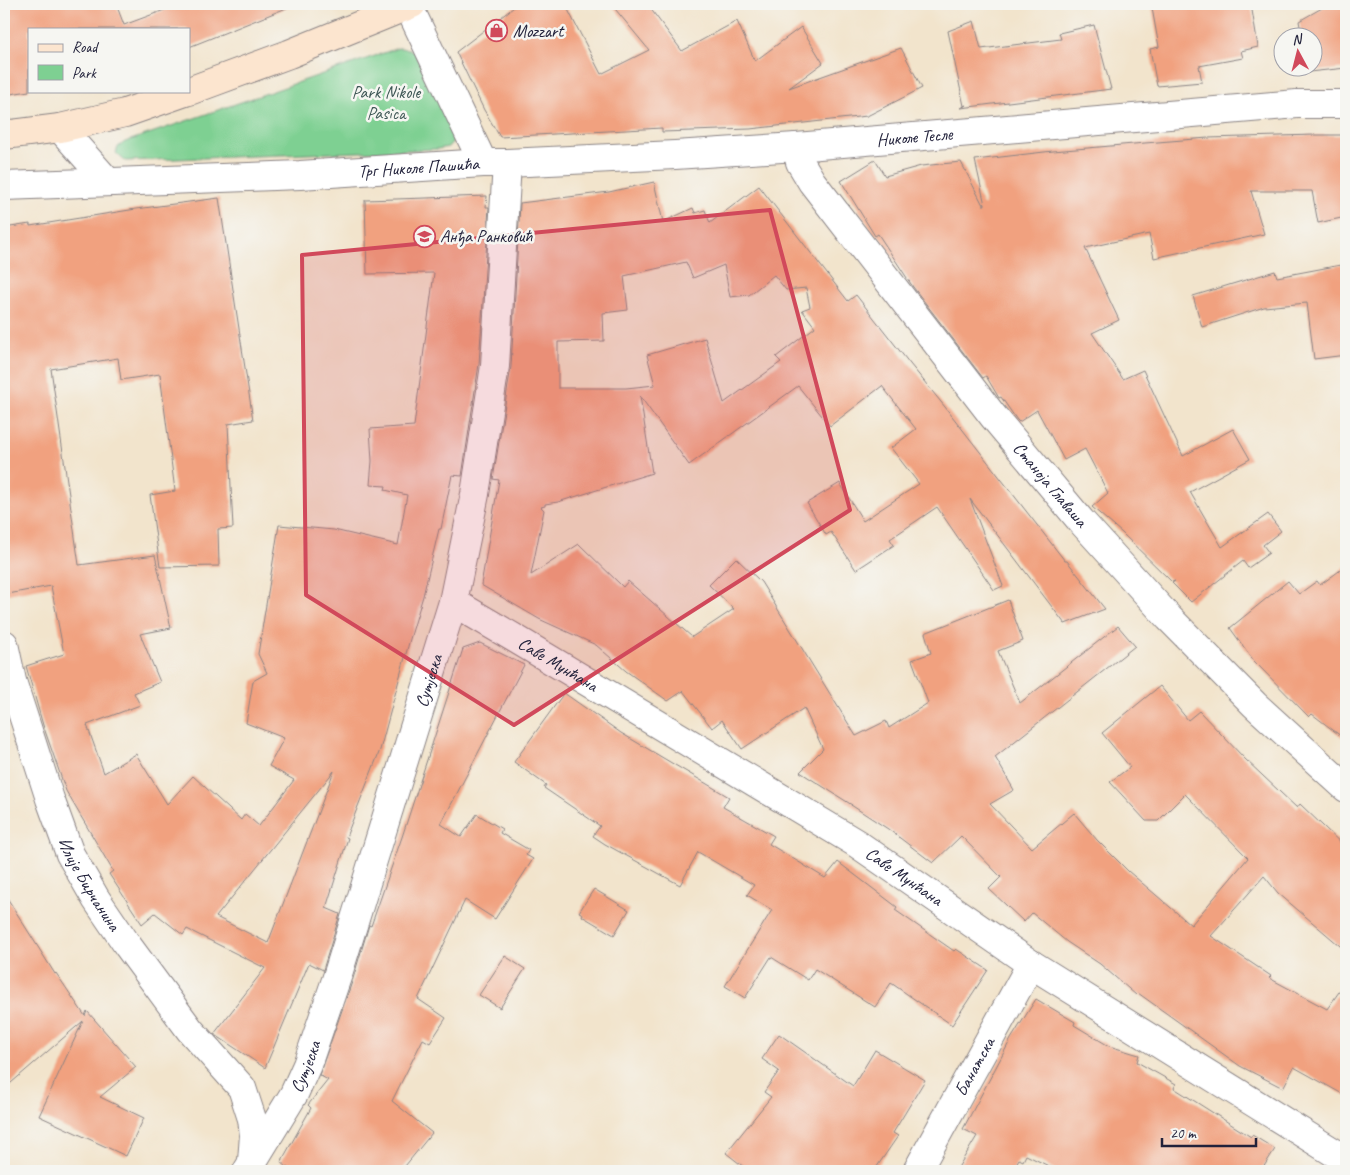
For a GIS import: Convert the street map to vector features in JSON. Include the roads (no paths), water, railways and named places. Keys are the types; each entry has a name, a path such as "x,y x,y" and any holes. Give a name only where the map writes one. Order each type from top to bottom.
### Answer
{"main road":[{"name":"Трг Николе Пашића","path":"190,90 289,54 410,5"},
{"name":"Трг Николе Пашића","path":"4,136 60,128 125,113 185,92"}],"street":[{"name":"Трг Николе Пашића","path":"4,186 300,174 495,163 410,5"},
{"name":"Николе Тесле","path":"495,163 675,155 796,147 1297,104 1346,104"},
{"path":"60,128 108,182"},
{"name":"Станоја Главаша","path":"796,147 800,162 812,182 993,416 1081,521 1169,618 1255,705 1346,788"},
{"name":"Сутјеска","path":"252,1169 294,1094 307,1065 337,977 453,602 475,494 494,366 495,163"},
{"name":"Саве Мунћана","path":"453,602 856,843 1031,964 1346,1160"},
{"name":"Илије Бирчанина","path":"4,644 12,681 70,854 96,899 134,954 190,1030 242,1088 252,1119 254,1135 252,1169"},
{"name":"Банатска","path":"917,1171 1031,964"},
{"path":"242,1088 272,1096 284,1097 294,1094"}],"place":[{"name":"Mozzart","path":"497,31"},
{"name":"Анђа Ранковић","path":"424,236"}],"park label":[{"name":"Park Nikole Pasica","path":"386,102"}]}
